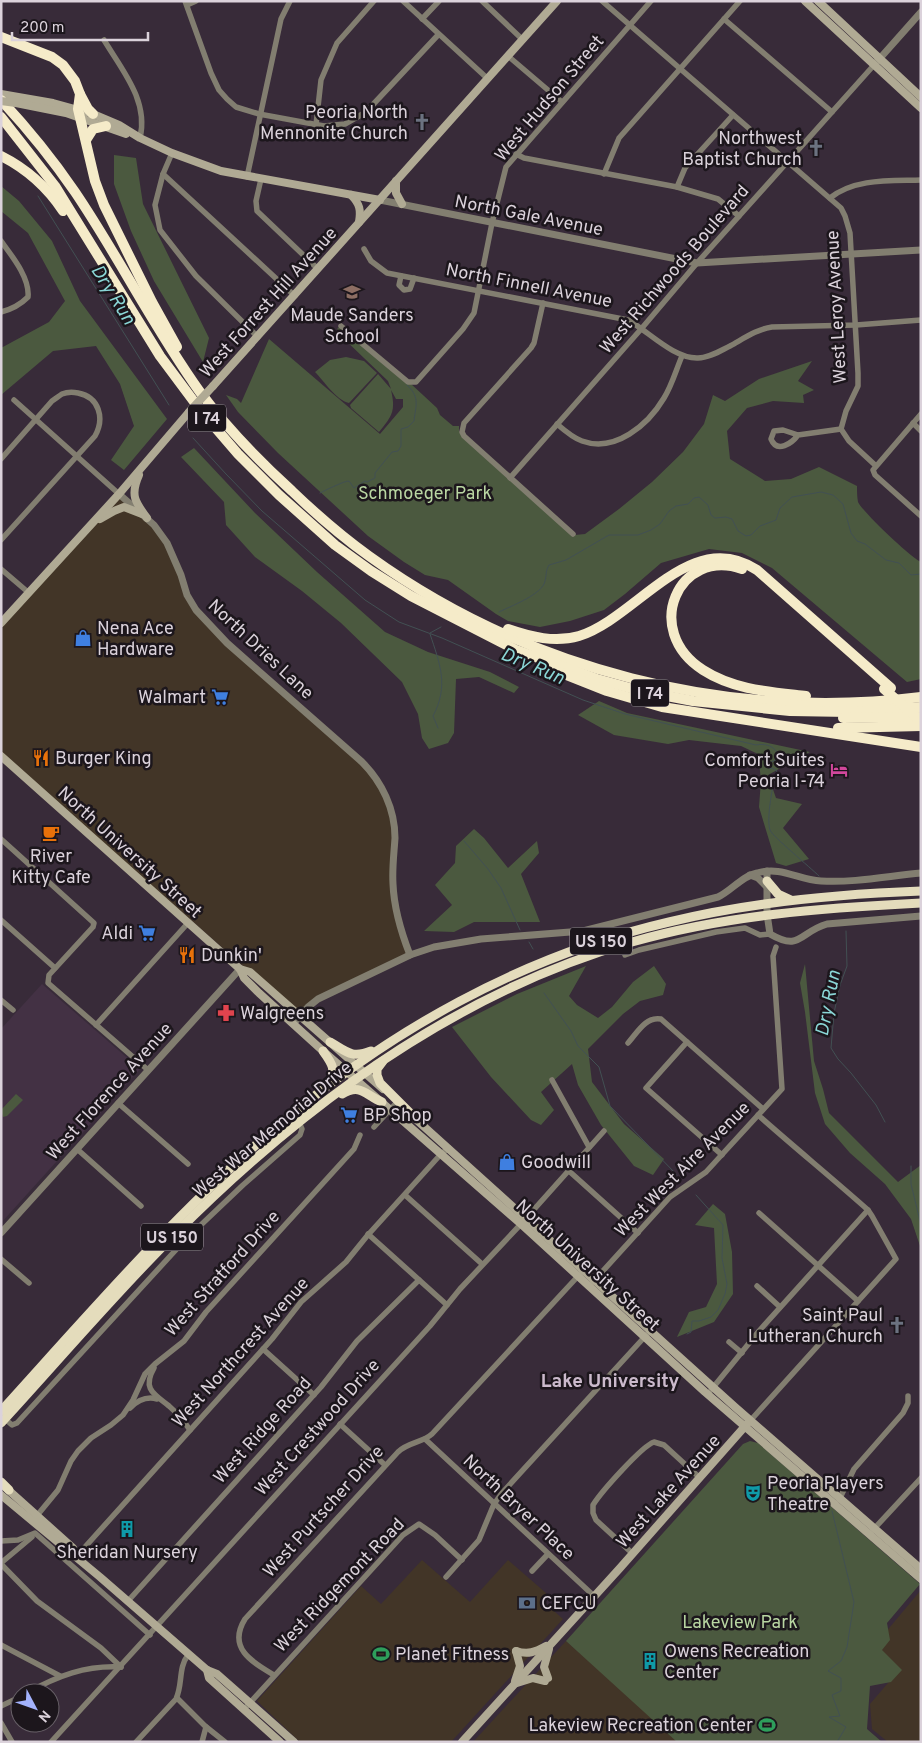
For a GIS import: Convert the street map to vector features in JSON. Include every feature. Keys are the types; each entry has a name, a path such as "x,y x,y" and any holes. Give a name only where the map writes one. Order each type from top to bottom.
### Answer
{"highway":[{"path":"1,37 55,59 76,81 88,109 94,114"},
{"path":"80,94 79,113 95,180 110,219 159,315 214,408"},
{"name":"I 74","path":"3,98 73,189 160,332 214,408 246,446 286,487 357,547 412,585 486,625 545,651 606,672 656,685 719,696 774,701 857,703 921,697"},
{"name":"I 74","path":"1,117 55,186 146,333 201,411 248,465 287,503 344,552 411,596 516,650 597,679 640,691 693,701 790,711 849,712 921,706"},
{"path":"86,140 93,129 106,126"},
{"path":"1,156 31,175 53,197 145,337 175,376"},
{"path":"357,547 465,609 510,630 548,639 573,637 594,630 692,564 712,558 735,560 757,570 921,721"},
{"path":"857,703 843,699 751,689 722,680 702,669 685,654 673,634 671,614 677,592 690,577 707,568 729,566 748,571 887,689 921,715"},
{"path":"516,650 530,660 607,691 646,703 690,712 921,748"},
{"path":"790,711 806,716 835,718 880,719 921,715"},
{"path":"690,712 836,728 921,726"},
{"path":"767,884 778,894 794,901"},
{"name":"West War Memorial Drive","path":"2,1417 225,1173 322,1090 414,1026 514,974 586,946 670,922 718,911 768,904 921,891"},
{"name":"West War Memorial Drive","path":"2,1417 9,1402 147,1257 273,1144 355,1079 450,1018 524,981 573,961 672,932 767,914 921,903"},
{"path":"330,1042 348,1054 363,1054 372,1051 414,1026"},
{"path":"322,1090 331,1080 334,1073 331,1062 323,1051"},
{"path":"387,1057 379,1066 377,1075 380,1083 414,1117"},
{"path":"299,1123 331,1100 351,1089 362,1090 382,1102"},
{"path":"1,1483 5,1492"}],"main road":[{"name":"West Forrest Hill Avenue","path":"1,623 119,494 188,412 295,296 556,1"},
{"path":"805,1 921,108"},
{"path":"818,1 921,97"},
{"name":"North Gale Avenue","path":"3,98 16,103 94,114 119,125 140,138"},
{"name":"North Gale Avenue","path":"3,98 53,102 106,126 221,171 380,200"},
{"path":"396,181 396,194 402,204"},
{"path":"351,195 358,203 361,211 358,224"},
{"path":"144,516 136,502 134,489 148,459"},
{"path":"85,531 106,515 121,508 127,507 144,516"},
{"name":"North University Street","path":"3,761 240,969 244,978 261,995 346,1072 524,1221"},
{"name":"North University Street","path":"240,969 250,972 397,1101"},
{"path":"261,995 277,1002 294,1016 300,1016"},
{"name":"North University Street","path":"414,1117 581,1273 595,1280 647,1334"},
{"name":"North University Street","path":"581,1273 589,1286 647,1334 872,1532 921,1579"},
{"name":"West Lake Avenue","path":"462,1742 748,1424"},
{"path":"5,1492 34,1518 40,1528 77,1555 188,1655 207,1670 216,1674 247,1706 288,1739"},
{"name":"North University Street","path":"872,1532 921,1568"},
{"path":"513,1685 533,1678 546,1680 544,1668 550,1644"},
{"path":"513,1685 520,1666 516,1652 531,1653 550,1644"},
{"path":"247,1706 259,1722 280,1742"},
{"path":"259,1722 294,1742"}],"street":[{"path":"196,1 186,3 219,90 236,107 259,114 316,125 334,126 360,117 438,35"},
{"path":"247,177 259,114 281,19 290,1"},
{"path":"316,125 321,80 337,43 374,1"},
{"path":"403,1 488,79"},
{"path":"422,19 439,1"},
{"path":"482,1 523,40"},
{"name":"West Leroy Avenue","path":"602,1 841,208 850,233 858,386 846,411 841,429"},
{"name":"West Hudson Street","path":"341,326 408,382 416,382 474,314 492,223 506,167 652,1"},
{"path":"604,174 619,138 740,1"},
{"name":"West Richwoods Boulevard","path":"510,478 697,263 921,12"},
{"path":"724,19 832,112"},
{"path":"104,40 134,90 142,108 143,124 140,138"},
{"path":"508,56 562,102"},
{"path":"677,187 685,168 733,115"},
{"path":"172,153 163,174 155,205 160,230 196,276 258,337"},
{"path":"516,154 524,158 677,187 718,199 739,216"},
{"path":"163,174 295,296"},
{"path":"261,179 256,201 257,212 318,269"},
{"path":"830,198 853,186 871,182 921,180"},
{"name":"North Gale Avenue","path":"380,200 697,263 921,250"},
{"path":"1,241 14,259 29,288 28,297 22,304 1,312"},
{"name":"North Finnell Avenue","path":"364,249 369,259 380,270 387,273 628,320 682,356"},
{"path":"401,276 399,285 404,290 410,289 414,278"},
{"path":"543,303 534,343 531,348 464,423 462,432 464,436 573,534"},
{"path":"557,424 574,438 584,442 596,444 620,440 643,423 664,399 682,356 697,358 710,356 767,328 856,325 921,320"},
{"path":"1,459 52,401 63,394 72,392 86,395 93,400 98,408 101,418 100,428 95,436 1,540"},
{"name":"North Dries Lane","path":"14,400 154,526 167,544 187,594 196,610 228,643 362,762 379,782 387,798 393,820 395,841 392,870 394,896 399,923 410,955"},
{"path":"921,414 873,470 875,475 921,516"},
{"path":"912,423 921,431"},
{"path":"798,435 841,429 850,441 876,465"},
{"path":"1,569 29,594"},
{"path":"1,839 94,923 93,927 47,979 50,985 148,1070"},
{"path":"767,870 767,914 770,934"},
{"path":"293,1024 318,999 410,955 434,946 593,929 718,897 727,893 750,875 767,870 791,873 818,881 838,882 921,873"},
{"path":"750,875 767,884"},
{"path":"625,955 658,945 716,932 744,928 760,935 770,934 789,943 797,941 817,927 827,924 921,916"},
{"path":"1,920 56,968"},
{"path":"96,1025 188,923"},
{"name":"West West Aire Avenue","path":"589,1286 670,1197 701,1176 782,1089 773,956 776,947"},
{"name":"West Florence Avenue","path":"1,1233 240,969"},
{"path":"1,1000 13,1010"},
{"path":"628,1043 649,1020 654,1018 660,1019 763,1109"},
{"path":"687,1042 646,1088 722,1155"},
{"path":"552,1080 589,1148"},
{"path":"374,1126 397,1101"},
{"path":"118,1103 188,1164"},
{"path":"710,1391 780,1306 868,1210 758,1115"},
{"path":"2,1417 12,1425 17,1423 159,1268 224,1203 300,1135 302,1130 299,1123"},
{"name":"West Crestwood Drive","path":"52,1742 604,1131"},
{"name":"West Stratford Drive","path":"34,1518 58,1490 71,1461 78,1451 91,1438 121,1416 130,1405 145,1374 186,1338 206,1312 354,1149 360,1135"},
{"name":"West Northcrest Avenue","path":"77,1555 263,1349 301,1302 346,1262 404,1194 449,1148"},
{"path":"77,1149 141,1206"},
{"path":"569,1171 638,1233"},
{"path":"404,1194 482,1264"},
{"name":"West Lake Avenue","path":"748,1424 896,1259 868,1210"},
{"path":"759,1213 858,1301"},
{"path":"368,1234 448,1305"},
{"path":"147,1257 159,1268"},
{"path":"1,1259 29,1283"},
{"name":"West Purtscher Drive","path":"274,1675 252,1662 242,1650 239,1634 243,1622 385,1465 402,1448 424,1440 432,1434 581,1273"},
{"name":"West Ridge Road","path":"128,1601 314,1394 356,1341 419,1280"},
{"path":"757,1286 780,1306"},
{"path":"446,1576 481,1537 494,1504 647,1334"},
{"path":"729,1342 742,1353"},
{"path":"263,1349 314,1394"},
{"path":"162,1358 153,1369 149,1380 152,1393 175,1412 190,1430"},
{"path":"838,1502 854,1468 903,1413 908,1403 908,1396"},
{"path":"121,1416 140,1400 150,1398 162,1401"},
{"path":"340,1424 385,1465"},
{"name":"North Bryer Place","path":"424,1440 594,1596"},
{"path":"633,1554 601,1525 594,1516 593,1504 604,1491 643,1449 654,1442 664,1445 700,1478"},
{"path":"872,1532 921,1478"},
{"name":"West Ridgemont Road","path":"247,1706 403,1535 419,1524 435,1535 462,1560"},
{"path":"1,1541 18,1540 40,1528"},
{"path":"40,1528 1,1564 37,1601 101,1648 121,1667"},
{"path":"40,1528 150,1635"},
{"path":"532,1571 548,1554"},
{"path":"1,1645 60,1676"},
{"path":"136,1742 177,1698 180,1689 182,1664 188,1655"},
{"path":"46,1683 60,1676 92,1668 121,1667"},
{"path":"177,1698 206,1727 225,1742"},
{"path":"1,1723 12,1742"},
{"path":"202,1742 206,1727"}],"shaded area":[{"path":"119,494 150,521 167,543 187,595 227,643 368,769 380,785 394,822 395,904 410,955 331,993 300,1016 1,753 1,624"},
{"path":"42,984 140,1069 1,1223 1,1029"},
{"path":"422,1560 470,1602 508,1560 546,1593 546,1604 563,1619 451,1742 300,1742 257,1701 361,1586 381,1604"},
{"path":"921,1590 921,1742 888,1742 872,1729 870,1704 900,1669 874,1646"},
{"path":"566,1641 682,1742 473,1742"}],"green space":[{"path":"114,155 136,158 143,204 209,338 203,362 154,281 131,231 114,184"},
{"path":"1,186 19,201 52,241 80,301 167,419 124,470 111,460 134,426 120,384 96,346 53,351 1,395 1,348 49,322 65,301 28,233 1,211"},
{"name":"Schmoeger Park","path":"339,327 410,383 453,426 459,426 459,431 575,535 585,534 619,509 652,482 683,452 704,424 713,395 725,401 759,379 812,361 798,381 814,390 803,395 804,403 773,401 747,408 727,431 730,459 765,481 791,479 819,467 857,486 858,502 861,507 897,543 921,562 921,679 907,682 772,568 742,553 709,549 661,563 604,610 570,621 540,627 508,621 448,580 425,575 368,536 278,453 238,412 226,395 237,399 241,403 269,339 380,434 403,407 403,399 396,399 391,390 392,413 379,432 351,408 350,405 378,374 391,389 388,381 341,336 343,334 337,329"},
{"path":"346,357 364,361 377,373 349,403 339,398 315,372 330,360"},
{"path":"194,448 255,513 317,572 385,632 428,652 490,672 519,687 514,693 479,677 456,679 454,733 448,743 429,749 422,738 418,714 402,682 341,623 302,591 255,557 226,525 224,502 181,457"},
{"path":"599,701 627,713 810,752 768,775 776,798 802,804 783,828 809,859 786,866 776,863 759,807 761,780 758,754 741,746 689,740 668,744 614,735 578,715"},
{"path":"474,829 484,838 508,868 537,841 539,853 521,874 540,922 474,922 454,932 424,931 452,905 435,885 455,863 456,846"},
{"path":"805,964 814,1061 829,1113 898,1182 921,1165 921,1249 911,1219 885,1184 850,1153 825,1124 815,1093 800,983"},
{"path":"586,966 569,996 577,1005 598,1018 612,1007 633,982 654,966 666,984 663,995 640,1001 623,1014 588,1049 592,1082 624,1124 664,1159 653,1175 634,1166 601,1125 578,1085 572,1064 541,1092 554,1110 541,1125 531,1120 491,1077 452,1027 517,994"},
{"path":"16,1094 23,1100 7,1116 3,1117 1,1110"},
{"path":"713,1204 725,1214 732,1252 733,1294 714,1322 677,1337 689,1312 706,1307 717,1284 714,1228 695,1225"},
{"name":"Lakeview Park","path":"750,1441 758,1443 920,1584 887,1623 890,1640 882,1650 902,1670 891,1682 870,1686 867,1729 882,1742 677,1742 566,1641 743,1444"}],"waterway":[{"name":"Dry Run","path":"38,196 169,405"},
{"path":"320,493 347,481 354,488 365,481 367,482 375,478 375,473 392,452 398,451 401,446 401,429 408,427 414,421 416,410 414,393 407,385"},
{"name":"Dry Run","path":"193,438 262,511 365,600 399,622 442,638 583,700 625,714 756,745 763,744 772,747 779,755 778,759 769,763 770,769 772,768 777,771 769,809 770,830 819,876"},
{"path":"499,612 536,593 544,584 549,565 566,560 609,535 638,535 651,530 660,524 669,511 676,506 688,504 694,498 699,497 708,505 711,515 715,518 726,517 732,519 738,531 746,536 751,535 760,526 776,520 780,508 792,497 821,492 833,495 843,504 851,533 857,541 865,544 886,560 899,563 911,575 921,574"},
{"path":"430,633 441,627"},
{"path":"430,634 440,665 442,685 441,695 433,716 438,728"},
{"path":"464,841 488,869 501,888 520,930"},
{"name":"Dry Run","path":"846,931 847,966 840,985 834,1013 831,1048 876,1105 885,1122"},
{"path":"529,942 533,949"},
{"path":"544,993 571,1031 578,1046 599,1067 610,1106 677,1175"},
{"name":"Dry Run","path":"911,1166 911,1184 921,1225"},
{"path":"687,1334 691,1332 692,1321 711,1317 718,1310 727,1284 722,1258 723,1225 696,1195"},
{"path":"832,1511 854,1602 847,1647 841,1661 828,1671 841,1678 841,1691 832,1695 840,1716 829,1717 846,1727 837,1742"}],"place":[{"name":"Peoria North Mennonite Church","path":"422,122"},
{"name":"Northwest Baptist Church","path":"816,148"},
{"name":"Maude Sanders School","path":"352,292"},
{"name":"Nena Ace Hardware","path":"83,638"},
{"name":"Walmart","path":"220,697"},
{"name":"Burger King","path":"41,758"},
{"name":"Comfort Suites Peoria I-74","path":"839,770"},
{"name":"River Kitty Cafe","path":"51,833"},
{"name":"Aldi","path":"147,933"},
{"name":"Dunkin'","path":"187,955"},
{"name":"Walgreens","path":"226,1013"},
{"name":"BP Shop","path":"349,1115"},
{"name":"Goodwill","path":"507,1162"},
{"name":"Saint Paul Lutheran Church","path":"897,1325"},
{"name":"Peoria Players Theatre","path":"753,1493"},
{"name":"Sheridan Nursery","path":"127,1529"},
{"name":"CEFCU","path":"527,1603"},
{"name":"Planet Fitness","path":"381,1654"},
{"name":"Owens Recreation Center","path":"650,1661"},
{"name":"Lakeview Recreation Center","path":"767,1725"}],"district":[{"name":"Lake University","path":"610,1380"}]}
